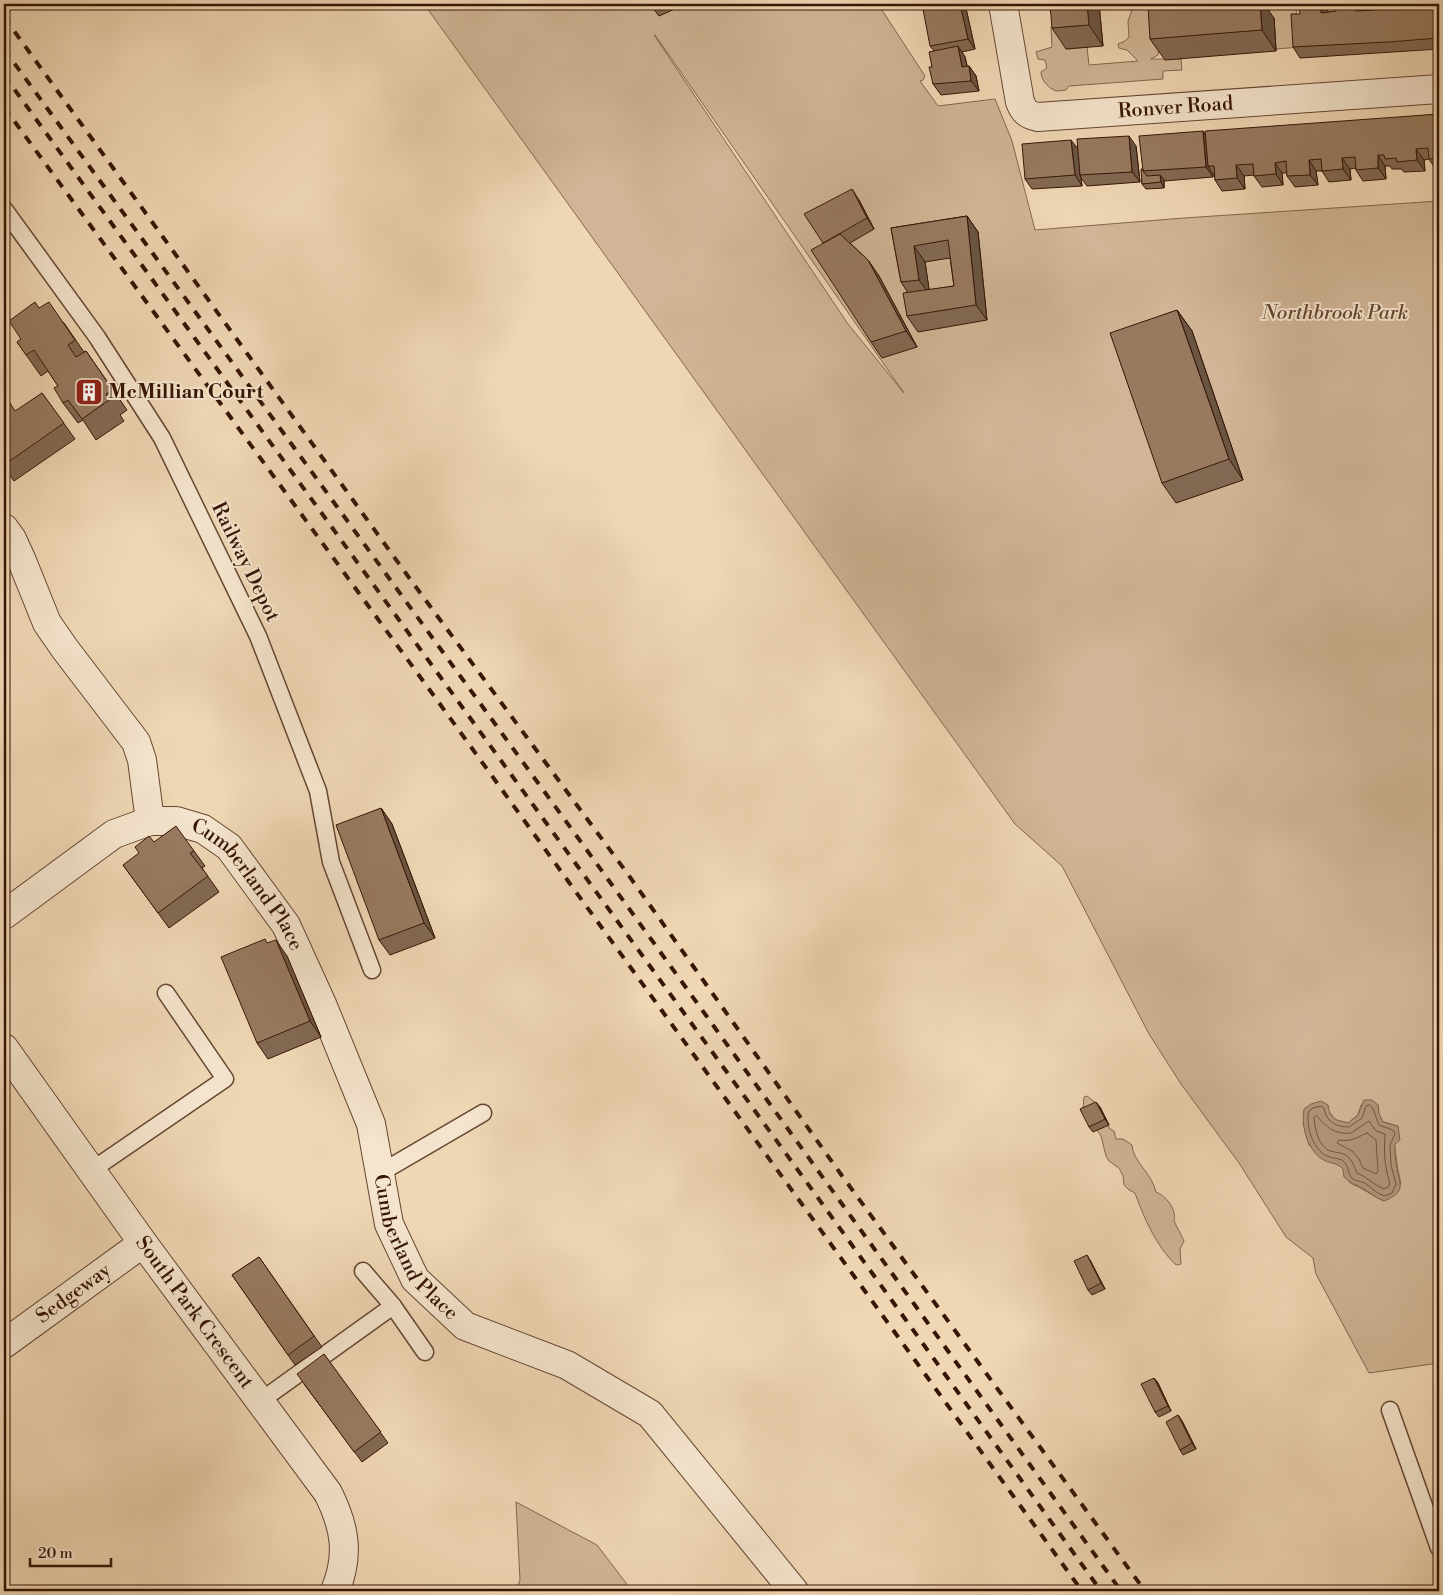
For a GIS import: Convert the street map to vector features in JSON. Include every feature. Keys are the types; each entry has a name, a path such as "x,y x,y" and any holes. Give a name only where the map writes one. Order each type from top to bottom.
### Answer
{"street":[{"name":"Ronver Road","path":"1003,4 1020,102 1026,113 1032,116 1439,89"},
{"path":"4,528 18,553 47,622 65,649 136,742 142,760 150,821"},
{"name":"Cumberland Place","path":"4,915 114,834 150,821 176,821 203,829 228,848 286,925 322,1004 371,1124 389,1224 415,1279 465,1326 567,1365 650,1414 794,1591"},
{"name":"South Park Crescent","path":"4,1048 259,1402 328,1493 344,1531 345,1551 342,1571 335,1591"},
{"name":"Sedgeway","path":"4,1344 144,1242"}],"lane":[{"name":"Railway Depot","path":"4,209 97,337 162,438 258,636 318,791 331,862 372,970"},
{"path":"92,1170 225,1079 166,993"},
{"path":"380,1173 483,1113"},
{"path":"364,1271 393,1306 425,1352"},
{"path":"259,1402 393,1306"},
{"path":"1390,1410 1439,1548"}],"green space":[{"name":"Northbrook Park","path":"424,4 878,4 925,76 920,81 938,106 995,99 1012,141 1035,230 1439,201 1439,1363 1369,1373 1316,1274 1313,1258 1286,1237 1239,1163 1181,1084 1149,1034 1062,866 1015,824","holes":["655,35 904,393 848,324","1328,1105 1329,1112 1336,1120 1348,1123 1358,1115 1361,1105 1378,1105 1379,1115 1383,1122 1391,1124 1401,1184 1384,1201 1350,1183 1339,1164 1309,1145 1303,1123"]},
{"path":"1134,4 1147,4 1151,8 1159,46 1158,55 1151,59 1181,59 1182,70 1163,71 1163,79 1069,86 1066,90 1056,91 1046,84 1041,72 1047,68 1045,60 1038,59 1036,52 1052,47 1051,27 1064,26 1067,49 1087,47 1089,65 1138,61 1127,50 1119,48 1118,44 1129,37 1128,21"},
{"path":"1245,4 1296,4 1300,47 1276,49 1274,18"},
{"path":"1087,1096 1097,1104 1110,1129 1114,1131 1116,1139 1123,1139 1132,1145 1136,1157 1151,1179 1156,1192 1167,1200 1172,1208 1174,1221 1184,1241 1180,1249 1181,1264 1176,1265 1162,1249 1147,1222 1135,1193 1124,1185 1123,1176 1119,1168 1109,1161 1106,1156 1101,1136 1083,1109 1084,1097"},
{"path":"516,1502 597,1545 632,1591 516,1591 520,1580"}],"water":[{"path":"1364,1100 1372,1100 1378,1105 1379,1114 1383,1122 1398,1126 1400,1140 1395,1144 1395,1154 1400,1186 1396,1194 1384,1201 1346,1179 1341,1167 1325,1161 1317,1155 1312,1149 1304,1130 1304,1109 1311,1104 1321,1101 1328,1105 1330,1113 1334,1118 1348,1123 1358,1115"}],"building":[{"path":"650,4 670,4 655,10"},
{"path":"922,4 960,4 968,39 930,46"},
{"path":"1050,4 1087,4 1089,25 1052,28"},
{"path":"1260,4 1262,30 1150,39 1148,6"},
{"path":"1299,4 1321,4 1321,13 1336,11 1335,4 1355,4 1356,11 1374,10 1374,4 1397,4 1397,7 1413,6 1413,4 1439,5 1439,38 1293,47 1291,14 1300,14"},
{"path":"958,46 962,67 969,66 971,81 933,84 929,67 932,67 929,52"},
{"path":"1439,114 1439,159 1429,159 1428,148 1416,149 1417,160 1397,162 1396,158 1385,159 1384,155 1378,155 1378,168 1356,170 1355,157 1342,158 1343,169 1322,171 1321,159 1309,160 1310,175 1287,176 1286,161 1275,163 1276,174 1254,176 1253,164 1236,165 1237,178 1215,180 1214,166 1208,166 1205,131"},
{"path":"1203,131 1206,167 1143,171 1139,136"},
{"path":"1129,136 1132,172 1080,175 1077,139"},
{"path":"1071,140 1075,175 1025,179 1022,144"},
{"path":"1141,169 1143,169 1147,176 1160,175 1161,182 1142,184"},
{"path":"852,189 867,218 823,243 804,214"},
{"path":"967,216 976,305 907,316 903,293 954,286 948,240 914,246 919,280 901,282 891,228"},
{"path":"840,234 868,260 906,331 871,342 811,250"},
{"name":"McMillian Court","path":"35,302 39,308 49,302 75,340 68,345 76,357 86,351 113,390 106,394 109,400 82,419 68,400 63,403 54,388 58,386 34,350 26,355 17,342 21,339 9,321"},
{"path":"1177,310 1229,459 1162,483 1110,333"},
{"path":"42,393 64,423 4,465 4,407 10,403 15,411"},
{"path":"381,808 424,923 379,940 336,825"},
{"path":"176,826 194,851 190,853 208,876 158,913 123,865 139,853 135,847 149,836 154,842"},
{"path":"265,939 267,943 276,940 310,1021 257,1043 221,957"},
{"path":"1096,1102 1105,1119 1089,1127 1080,1109"},
{"path":"1087,1255 1101,1283 1088,1290 1074,1261"},
{"path":"259,1257 314,1336 288,1355 232,1275"},
{"path":"324,1354 381,1432 354,1452 297,1374"},
{"path":"1154,1378 1168,1406 1155,1412 1141,1384"},
{"path":"1178,1415 1192,1443 1180,1450 1166,1422"}],"railway":[{"path":"4,17 410,579 627,873 840,1173 1145,1591"},
{"path":"4,49 581,842 1121,1591"},
{"path":"4,75 1101,1591"},
{"path":"4,107 437,700 1082,1591"}],"place":[{"name":"McMillian Court","path":"89,392"}]}
